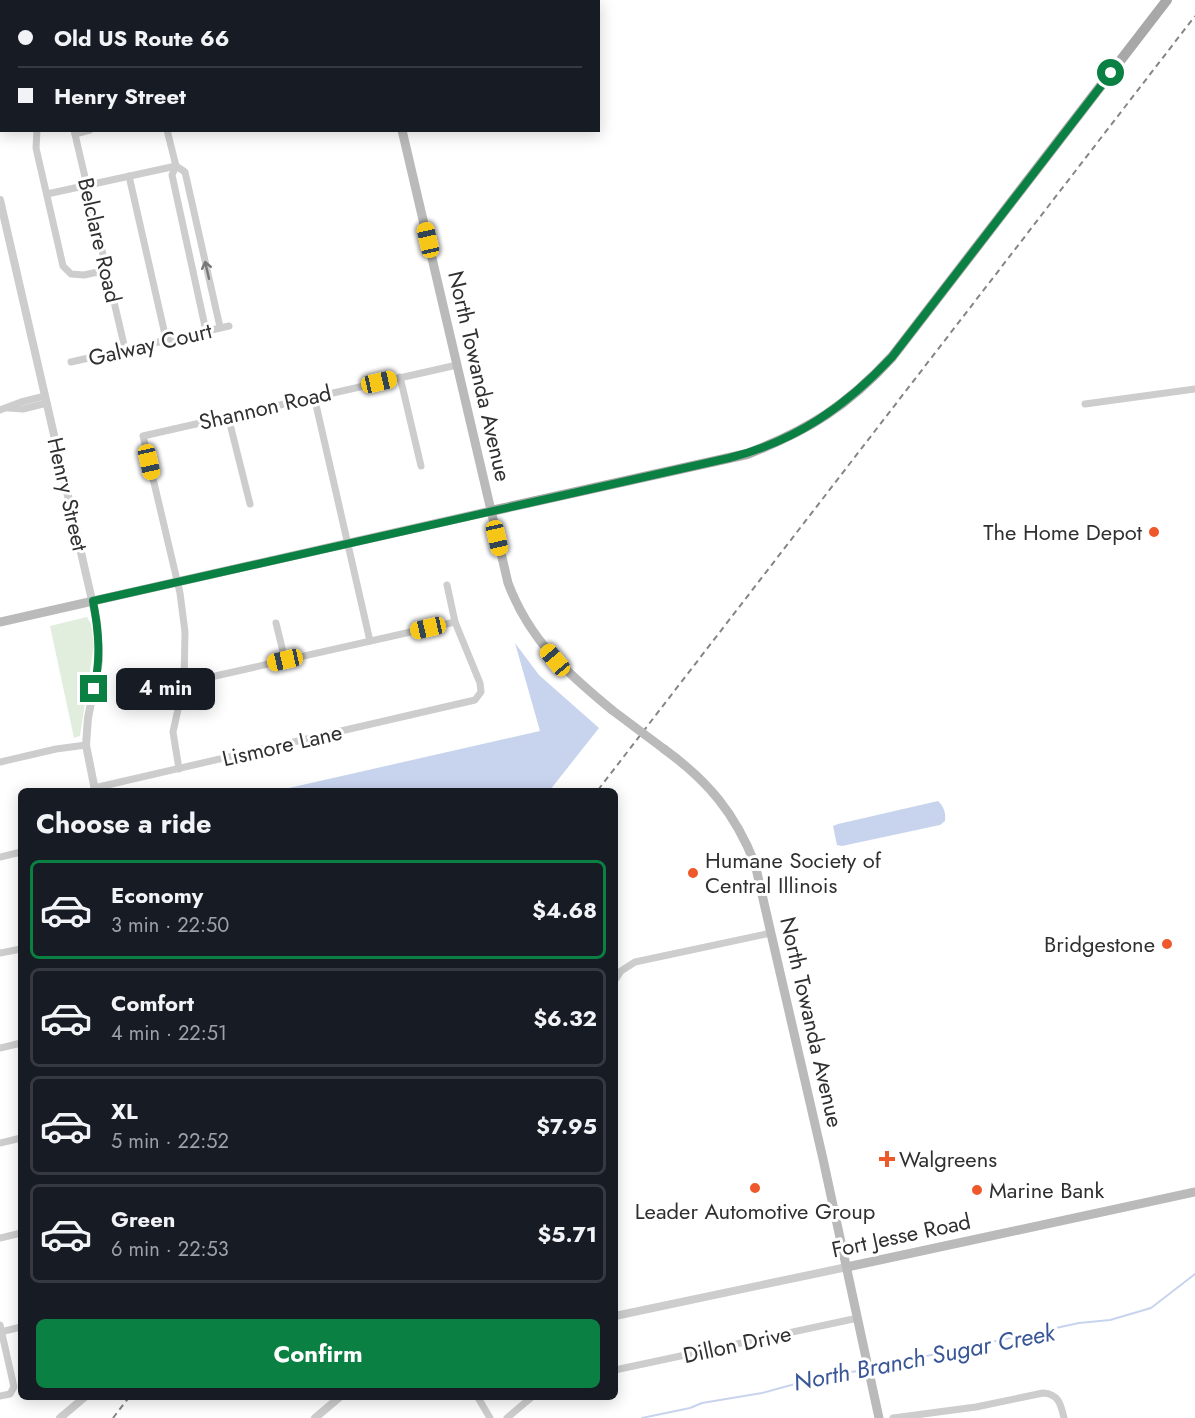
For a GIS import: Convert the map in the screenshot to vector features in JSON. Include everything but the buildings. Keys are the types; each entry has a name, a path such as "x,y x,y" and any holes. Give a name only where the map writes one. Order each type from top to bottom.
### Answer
{"main road":[{"path":"0,622 747,454 790,436 833,411 871,380 892,357 1167,0"},
{"name":"North Towanda Avenue","path":"402,132 508,584 515,601 530,628 565,670 612,710 684,764 715,794 740,831 755,864 879,1418"},
{"name":"Fort Jesse Road","path":"847,1267 1195,1192"}],"street":[{"path":"37,132 36,148 63,266 71,274 84,275 107,270"},
{"name":"Belclare Road","path":"75,132 125,349"},
{"path":"168,132 176,166 172,175 206,330"},
{"path":"47,194 176,166 185,172 220,327"},
{"path":"129,176 166,339"},
{"name":"Henry Street","path":"0,200 97,622 99,661 88,718 87,745 95,788"},
{"name":"Galway Court","path":"71,362 229,326"},
{"name":"Shannon Road","path":"177,583 143,435 457,365"},
{"path":"400,377 421,466"},
{"path":"1085,404 1195,389"},
{"path":"314,396 370,641"},
{"path":"3,409 23,409 46,399"},
{"path":"228,416 250,504"},
{"path":"177,583 185,632 184,683 173,732 179,768"},
{"path":"184,683 455,621 447,585"},
{"name":"Lismore Lane","path":"99,788 471,702 478,697 481,687 455,621"},
{"path":"276,623 285,660"},
{"path":"0,762 56,749 87,745"},
{"path":"0,857 18,853"},
{"path":"618,976 635,962 771,933"},
{"path":"0,953 18,950"},
{"path":"0,1048 18,1044"},
{"path":"0,1143 18,1139"},
{"path":"0,1238 18,1234"},
{"name":"Fort Jesse Road","path":"618,1315 847,1267"},
{"name":"Dillon Drive","path":"618,1369 858,1318"},
{"path":"0,1396 10,1394 14,1387 0,1329 18,1327"},
{"path":"893,1418 976,1407 1043,1393 1056,1397 1061,1405 1064,1418"},
{"path":"60,1418 81,1400"},
{"path":"315,1418 336,1400"},
{"path":"479,1400 489,1418"},
{"path":"507,1418 528,1400"}],"green space":[{"path":"87,617 91,624 94,645 80,736 74,738 50,626"}],"water":[{"path":"515,643 539,675 599,728 552,788 289,788 540,731"},
{"path":"938,801 945,815 945,821 940,825 842,846 837,845 833,826"}],"waterway":[{"name":"North Branch Sugar Creek","path":"871,1368 1079,1323 1110,1320 1151,1308 1195,1274"},
{"name":"North Branch Sugar Creek","path":"642,1418 690,1408 702,1403 762,1393 828,1375 866,1370"}],"railway":[{"path":"600,788 1195,16"},
{"path":"113,1418 127,1400"}],"place":[{"name":"The Home Depot","path":"1154,532"},
{"name":"Humane Society of Central Illinois","path":"693,873"},
{"name":"Bridgestone","path":"1167,944"},
{"name":"Walgreens","path":"887,1159"},
{"name":"Leader Automotive Group","path":"755,1188"},
{"name":"Marine Bank","path":"977,1190"}],"route":[{"path":"94,689 99,661 99,644 93,601 747,454 809,427 851,398 892,357 1111,73"}]}
